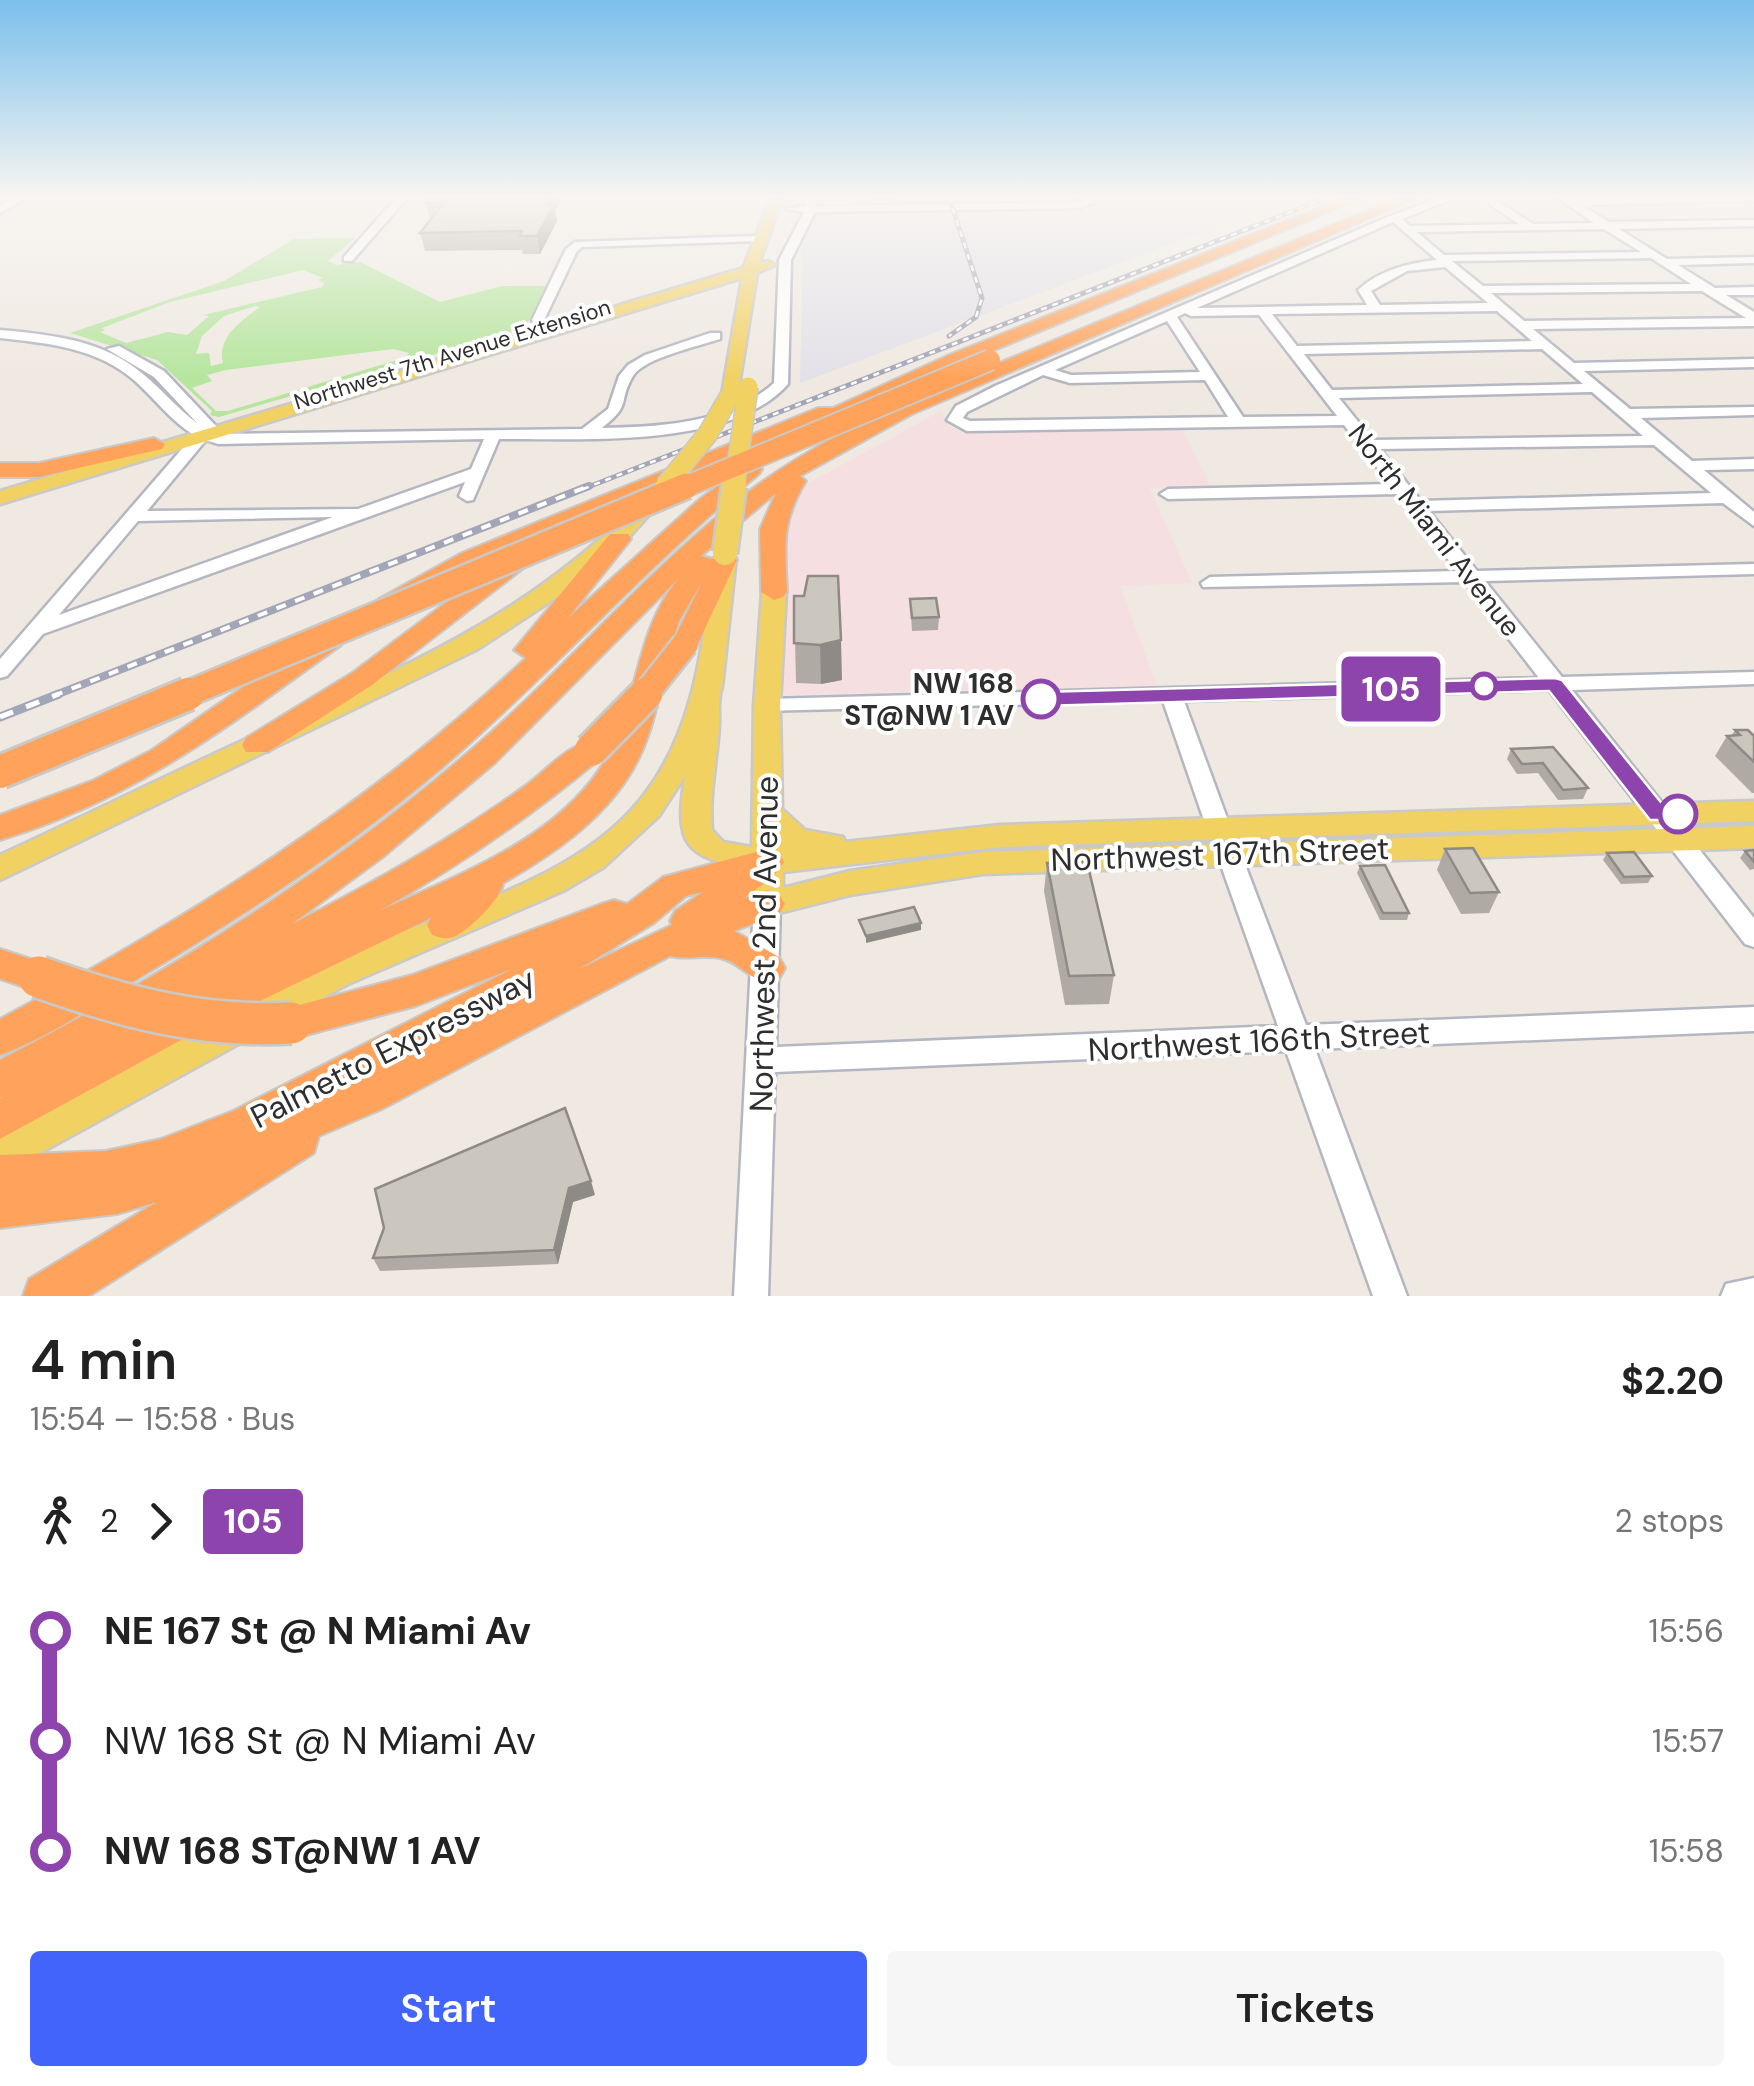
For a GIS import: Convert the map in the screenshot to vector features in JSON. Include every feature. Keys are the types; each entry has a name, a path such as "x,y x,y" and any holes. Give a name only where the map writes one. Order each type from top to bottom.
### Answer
{"highway":[{"path":"0,1038 167,944 392,792 721,492 800,435 862,400 1206,257"},
{"path":"0,772 1232,257"},
{"path":"0,761 1240,257"},
{"path":"0,1080 97,1028 266,924 406,822 493,748 710,535 776,481 910,408 1268,257"},
{"path":"0,828 105,788 162,757 409,589 471,558 839,405 862,400"},
{"path":"0,470 39,470 153,448"},
{"path":"445,925 577,816 622,765 640,726 658,633 682,588 703,563 831,449"},
{"path":"774,592 773,524 794,481"},
{"path":"256,746 371,672 530,552 616,499"},
{"path":"468,726 483,699 619,539"},
{"path":"97,1028 202,984 409,877 515,811 592,750 643,698 685,644 725,556"},
{"path":"0,1120 236,993 491,876 531,851"},
{"path":"657,946 767,862"},
{"name":"Palmetto Expressway","path":"4,1179 125,1167 162,1158 248,1124 578,952 641,913 674,886 767,862"},
{"path":"0,964 108,1002 189,1024 246,1027 291,1023 416,990 626,909 674,886"},
{"name":"Palmetto Expressway","path":"4,1179 117,1193 172,1177 368,1096 657,946 766,904"},
{"path":"657,946 729,944 766,968"},
{"path":"46,1296 368,1096"}],"main road":[{"path":"723,261 728,257"},
{"path":"4,1179 178,1063 276,1005 445,925 552,882 593,859 649,809 689,746 704,707 725,556 747,288 759,257"},
{"path":"0,868 482,636 558,588 619,539 737,397 756,266 761,257"},
{"name":"Northwest 7th Avenue Extension","path":"203,427 217,419 248,427 644,296 723,261 756,266"},
{"name":"Northwest 7th Avenue Extension","path":"543,329 756,266"},
{"path":"696,286 727,283 747,288"},
{"path":"0,494 153,448 203,427"},
{"path":"153,448 181,458"},
{"name":"Northwest 2nd Avenue","path":"766,904 767,706 774,592"},
{"name":"Northwest 167th Street","path":"704,707 706,721 695,804 697,834 714,852 767,862 966,839 1754,836"},
{"path":"768,811 776,828 787,836 866,849"},
{"name":"Northwest 167th Street","path":"766,904 850,883 983,864 1224,841 1270,827 1754,812"},
{"path":"766,904 816,880 966,839"}],"street":[{"path":"543,329 538,320 568,257"},
{"path":"248,427 493,436 661,432 737,397 763,398 780,384 786,257"},
{"path":"1315,257 1000,389 956,414 955,420 967,426 1349,420"},
{"path":"1440,257 1754,522"},
{"path":"1660,258 1754,320"},
{"path":"1376,309 1364,290 1378,279 1402,267 1444,261 1754,260"},
{"path":"1479,290 1754,291"},
{"path":"1174,314 1500,307"},
{"name":"North Miami Avenue","path":"1263,311 1754,937"},
{"path":"1174,314 1238,422"},
{"path":"1520,325 1754,320"},
{"path":"0,330 70,336 136,358 203,427 0,672"},
{"path":"582,435 615,411 626,376 634,368 650,358 715,336"},
{"path":"1295,350 1544,345"},
{"path":"1570,367 1754,363"},
{"path":"1044,371 1070,379 1210,376"},
{"path":"1330,394 1594,388"},
{"path":"1626,414 1754,411"},
{"path":"467,496 493,436"},
{"path":"1368,445 1657,440"},
{"path":"1688,466 1754,464"},
{"path":"36,630 474,473"},
{"path":"1168,494 1402,489"},
{"path":"1416,506 1726,498"},
{"path":"132,516 370,512"},
{"path":"1210,582 1754,569"},
{"path":"767,706 1754,678"},
{"path":"1172,696 1390,1296"},
{"name":"Northwest 2nd Avenue","path":"752,1296 766,904"},
{"name":"Northwest 166th Street","path":"763,1060 1754,1020"},
{"path":"1738,1296 1754,1295"}],"shaded area":[{"path":"803,257 1135,257 800,383"},
{"path":"941,411 950,427 971,433 1181,427 1210,486 1150,488 1192,583 1120,586 1157,686 780,695 790,507 798,489"}],"green space":[{"path":"263,257 332,257 328,261 336,265 360,262 440,302 502,286 546,286 525,328 219,417 210,415 212,411 157,360 70,333 224,281","holes":["303,270 323,278 318,280 324,283 322,287 203,315 209,316 187,335 168,332 126,343 100,332 170,302","260,307 227,338 223,363 211,366 209,353 196,354 202,336 224,316","393,349 409,353 404,358 228,411 216,411 192,388 212,381 207,375 226,370"]}],"building":[{"path":"808,576 838,576 841,640 820,645 794,643 794,596 804,596"},
{"path":"936,598 939,617 912,618 910,599"},
{"path":"1735,730 1748,730 1754,736 1754,762 1727,736 1740,735"},
{"path":"1553,747 1588,788 1563,790 1543,763 1522,764 1511,749"},
{"path":"1473,848 1499,892 1470,893 1445,849"},
{"path":"1634,852 1652,876 1624,877 1607,853"},
{"path":"1087,862 1114,975 1069,976 1047,863"},
{"path":"1385,865 1409,913 1383,913 1360,866"},
{"path":"914,907 921,923 866,936 859,920"},
{"path":"565,1108 591,1181 569,1188 554,1250 373,1258 384,1228 375,1189"}],"railway":[{"path":"949,336 976,317 982,298 969,257"},
{"path":"583,489 1174,257"},
{"path":"53,696 589,486"},
{"path":"0,717 59,694"}],"bus line":[{"name":"105","path":"1041,699 1555,684 1658,814 1678,814"}],"place":[{"name":"NW 168 ST@NW 1 AV","path":"1041,699"}]}
